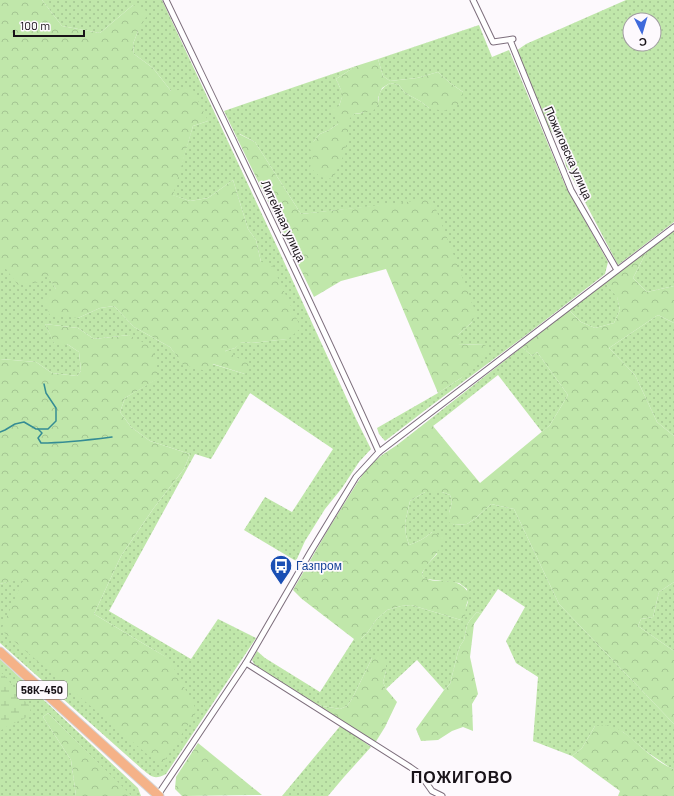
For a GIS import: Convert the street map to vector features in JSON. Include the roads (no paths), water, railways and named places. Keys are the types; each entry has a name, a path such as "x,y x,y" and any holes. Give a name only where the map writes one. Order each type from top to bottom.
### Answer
{"highway":[{"name":"58К-450","path":"0,652 159,796"}],"street":[{"name":"Литейная улица","path":"166,0 272,221 378,452"},
{"name":"Пожиговска улица","path":"473,0 492,42 512,39 571,190 617,270"},
{"path":"159,796 246,663 356,477 378,452 674,227"},
{"path":"246,663 410,767 420,774 432,791 442,796"}],"waterway":[{"path":"0,432 15,424 24,422 36,429 48,429 56,421 56,408 46,393 44,384"},
{"path":"38,429 42,433 38,438 41,443 68,442 112,437"}],"place":[{"name":"Газпром","path":"281,586"}],"district":[{"name":"ПОЖИГОВО","path":"462,777"}]}
